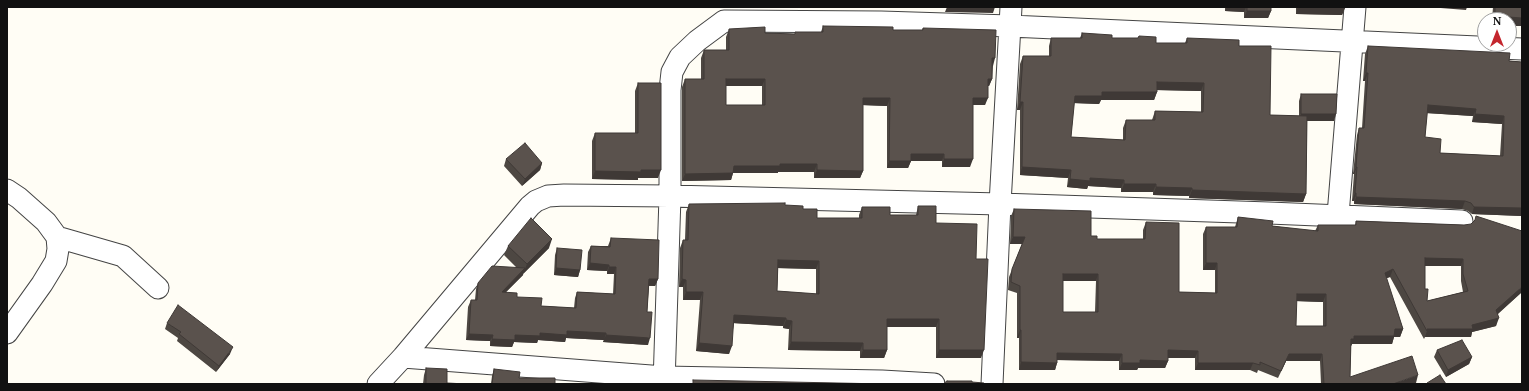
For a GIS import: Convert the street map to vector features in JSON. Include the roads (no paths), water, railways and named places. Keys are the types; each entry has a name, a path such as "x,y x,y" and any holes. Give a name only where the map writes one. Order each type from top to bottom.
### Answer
{"street":[{"path":"1338,215 1355,7"},
{"path":"664,380 670,196 670,90 672,72 680,57 711,29 731,14 881,22 1011,17 1352,41 1522,49"},
{"path":"992,384 1000,204 1011,17"},
{"path":"7,190 19,198 46,222 57,237 58,249 56,261 42,284 7,333"},
{"path":"378,384 403,357 530,206 536,201 548,196 670,196 1000,204 1338,215 1462,221"},
{"path":"57,237 123,256 158,288"},
{"path":"403,357 664,380 882,381 934,384"}]}
